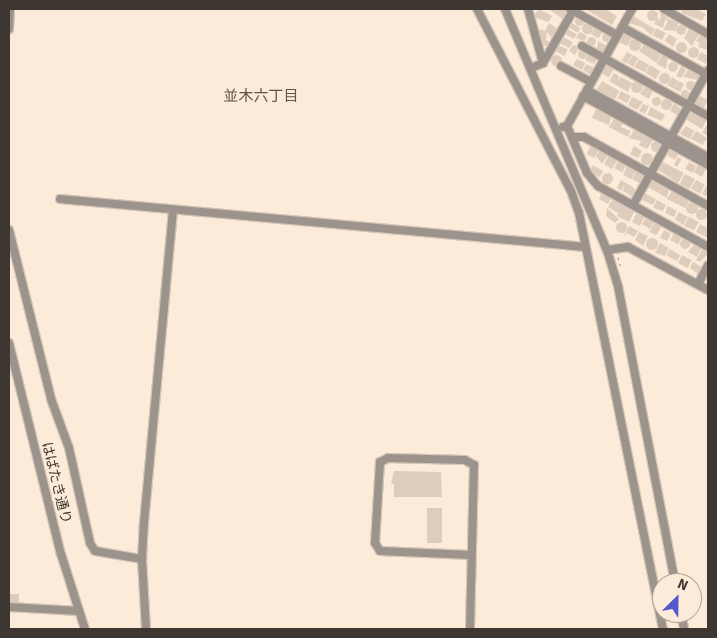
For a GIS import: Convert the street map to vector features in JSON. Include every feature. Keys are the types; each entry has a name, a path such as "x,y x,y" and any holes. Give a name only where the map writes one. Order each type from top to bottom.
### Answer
{"street":[{"path":"9,29 10,9"},
{"path":"478,9 571,191 583,227 585,247 663,629"},
{"path":"505,9 607,250 623,308 673,573"},
{"path":"528,9 543,63"},
{"path":"557,130 567,126 632,9"},
{"path":"664,9 708,34"},
{"path":"531,68 543,63 576,10 617,35"},
{"path":"622,27 708,73 688,105 633,205"},
{"path":"582,46 708,116"},
{"path":"561,66 587,89 708,165"},
{"path":"567,126 593,182 708,247"},
{"path":"572,137 584,137 708,206"},
{"path":"669,139 708,157"},
{"path":"60,198 585,247"},
{"path":"146,629 142,559 173,210"},
{"path":"9,230 51,399 69,448 90,543 95,552 142,559"},
{"path":"607,250 628,247 708,290"},
{"path":"698,284 708,265"},
{"name":"はばたき通り","path":"9,342 13,382 85,629"},
{"path":"470,629 475,470 470,462 388,458 380,462 375,543 380,551 471,555"},
{"path":"9,607 79,612"}],"building":[{"path":"539,9 552,16 548,22 533,17"},
{"path":"549,9 563,9 569,12 565,21"},
{"path":"585,9 605,9 617,16 612,25"},
{"path":"681,9 696,9 706,14 702,21 682,13"},
{"path":"650,10 654,10 657,15 656,19 650,20 647,17 647,13"},
{"path":"661,12 668,19 679,22 675,31 663,30 668,21 665,20 663,28 654,24 657,18 660,20"},
{"path":"633,16 655,29 651,35 642,27 629,23"},
{"path":"579,17 583,21 579,25 575,21"},
{"path":"549,23 560,30 554,40 547,32 546,40 552,43 549,48 542,44 538,32 540,29 545,31"},
{"path":"572,23 580,28 578,33 570,28"},
{"path":"585,23 589,23 592,28 591,32 585,33 582,30 582,26"},
{"path":"681,25 686,30 681,35 676,30"},
{"path":"595,27 603,32 598,39 591,34"},
{"path":"690,27 692,32 699,34 692,46 684,38"},
{"path":"656,28 666,33 662,40 652,35"},
{"path":"567,29 577,34 574,39 565,34"},
{"path":"580,32 587,36 584,41 576,38"},
{"path":"606,32 611,37 606,42 601,37"},
{"path":"623,33 632,38 627,46 617,41"},
{"path":"669,34 677,39 673,47 665,41"},
{"path":"701,34 708,38 705,44 708,41 708,50 698,47 700,43 696,41"},
{"path":"591,36 596,41 591,46 586,41"},
{"path":"563,37 573,42 570,48 560,43"},
{"path":"635,39 641,45 635,51 629,45"},
{"path":"598,41 607,46 604,52 597,49"},
{"path":"681,41 687,47 681,53 675,47"},
{"path":"559,45 568,50 564,56 556,51"},
{"path":"573,45 579,47 575,55 569,51"},
{"path":"644,45 661,54 657,63 639,51"},
{"path":"691,47 695,47 698,52 697,56 691,57 688,54 688,50"},
{"path":"582,49 587,54 582,59 577,54"},
{"path":"627,52 632,55 627,64 622,61"},
{"path":"701,52 708,56 706,64 697,59"},
{"path":"556,54 562,60 556,66 550,60"},
{"path":"588,54 598,58 594,64 585,60"},
{"path":"633,55 638,58 633,67 628,64"},
{"path":"662,55 668,57 666,69 657,64"},
{"path":"577,59 585,63 582,70 573,65"},
{"path":"639,59 649,65 645,72 634,67"},
{"path":"671,62 675,62 678,67 677,71 671,72 668,69 668,65"},
{"path":"586,64 594,68 591,75 583,70"},
{"path":"605,64 614,69 609,78 600,73"},
{"path":"650,65 660,71 656,79 645,73"},
{"path":"682,65 686,71 681,78 676,76"},
{"path":"689,69 699,74 698,80 683,77"},
{"path":"664,72 670,78 664,84 658,78"},
{"path":"614,73 619,76 618,81 621,77 632,83 628,92 609,81"},
{"path":"672,77 678,81 674,89 667,85"},
{"path":"602,81 619,91 614,100 597,90"},
{"path":"637,81 643,87 637,93 631,87"},
{"path":"679,81 684,84 680,92 674,89"},
{"path":"690,81 694,85 690,89 686,85"},
{"path":"645,87 653,91 649,99 640,94"},
{"path":"685,90 689,94 685,98 681,94"},
{"path":"621,91 631,96 627,103 617,98"},
{"path":"698,95 708,100 704,108 694,103"},
{"path":"632,97 643,102 637,110 628,105"},
{"path":"656,97 660,101 656,105 652,101"},
{"path":"666,98 672,104 666,110 660,104"},
{"path":"674,103 682,110 679,116 670,111"},
{"path":"643,104 649,106 645,114 639,111"},
{"path":"651,107 665,115 662,121 647,115"},
{"path":"596,109 612,114 609,125 592,118"},
{"path":"689,111 707,119 702,129 685,119"},
{"path":"615,117 624,121 621,127 631,131 628,137 609,127"},
{"path":"708,125 708,136 702,133"},
{"path":"686,126 694,131 690,139 680,134"},
{"path":"634,130 653,140 647,149 639,145 641,141 629,138"},
{"path":"696,131 707,138 703,145 691,139"},
{"path":"656,140 662,146 656,152 650,146"},
{"path":"591,145 599,149 594,158 586,154"},
{"path":"634,146 642,151 638,158 630,154"},
{"path":"670,148 679,153 675,160 667,155"},
{"path":"600,150 608,155 602,164 596,156"},
{"path":"647,153 653,159 647,165 641,159"},
{"path":"609,155 618,159 612,169 604,164"},
{"path":"678,157 682,159 677,167 674,165"},
{"path":"618,161 626,165 622,172 614,168"},
{"path":"661,161 684,173 678,183 657,169"},
{"path":"689,162 696,166 693,173 685,169"},
{"path":"698,164 706,169 702,177 694,172"},
{"path":"593,165 603,171 600,177 589,171"},
{"path":"627,166 636,171 631,179 623,175"},
{"path":"637,170 644,174 641,184 632,179"},
{"path":"605,173 609,173 612,178 611,182 605,183 602,180 602,176"},
{"path":"685,174 695,179 690,189 680,184"},
{"path":"621,180 636,191 633,197 623,191 624,185 621,191 617,188"},
{"path":"652,180 669,189 667,198 648,187"},
{"path":"696,180 705,185 700,194 691,189"},
{"path":"706,186 708,187 708,197 702,194"},
{"path":"672,191 685,199 690,199 685,208 667,199"},
{"path":"602,192 611,198 608,204 599,199"},
{"path":"644,193 656,199 653,205 642,200"},
{"path":"612,200 635,210 629,222 617,216 618,213 608,207"},
{"path":"657,200 666,205 663,211 653,208"},
{"path":"692,202 698,208 692,214 686,208"},
{"path":"668,206 677,211 674,217 665,213"},
{"path":"607,208 619,219 615,223 606,216"},
{"path":"701,208 707,214 701,220 695,214"},
{"path":"679,212 688,217 683,225 675,219"},
{"path":"636,214 645,216 640,226 632,222"},
{"path":"689,217 699,222 694,230 684,226"},
{"path":"646,218 654,222 650,229 642,224"},
{"path":"619,222 623,222 626,227 625,231 619,232 616,229 616,225"},
{"path":"655,222 662,226 656,236 650,232"},
{"path":"700,224 708,228 708,238 696,232"},
{"path":"629,226 638,231 634,237 627,233 624,236"},
{"path":"664,230 671,234 667,241 660,238"},
{"path":"639,232 648,236 643,246 635,240"},
{"path":"674,233 682,237 678,244 670,240"},
{"path":"652,238 658,244 652,250 646,244"},
{"path":"683,239 687,239 690,244 689,248 683,249 680,246 680,242"},
{"path":"660,243 669,248 665,256 655,253"},
{"path":"695,243 701,247 697,257 688,252"},
{"path":"670,249 680,255 677,261 666,255"},
{"path":"702,249 708,254 700,262 696,260"},
{"path":"682,255 692,260 688,268 678,263"},
{"path":"693,262 702,267 698,274 690,268"},
{"path":"394,471 441,472 442,497 394,497 394,484 391,484"},
{"path":"427,508 442,508 442,543 427,543"},
{"path":"9,594 19,594 19,602 9,602"}],"district":[{"name":"並木六丁目","path":"261,97"}]}
